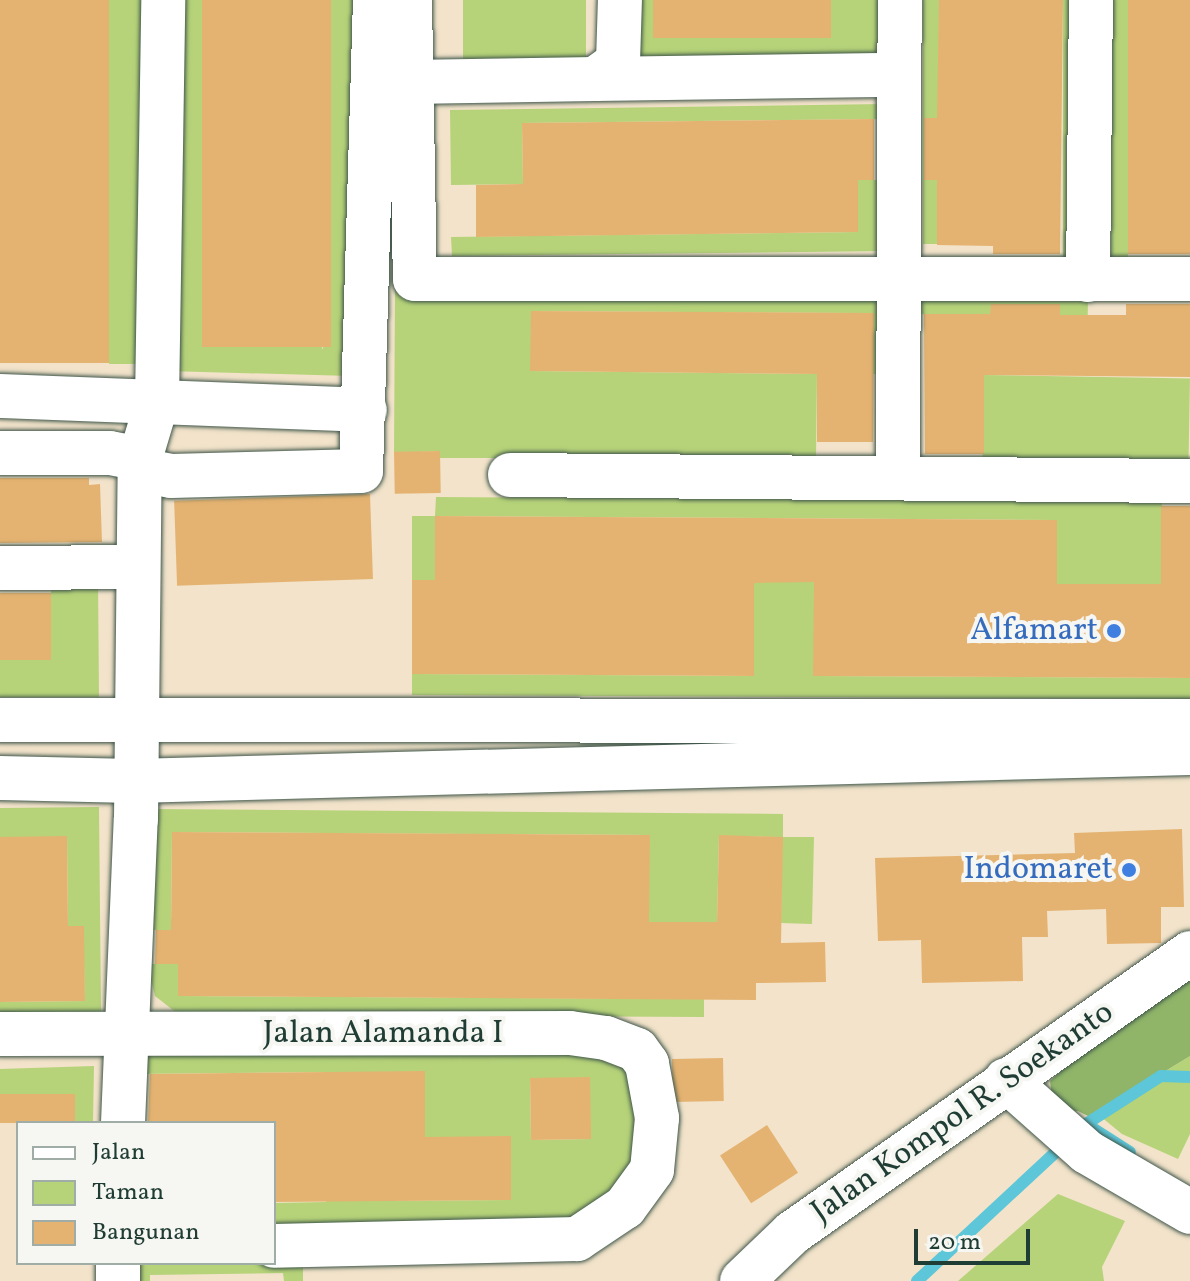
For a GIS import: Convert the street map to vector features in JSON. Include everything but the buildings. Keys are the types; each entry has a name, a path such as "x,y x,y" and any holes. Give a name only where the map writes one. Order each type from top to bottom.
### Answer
{"street":[{"path":"123,1121 140,459 157,402 163,0"},
{"path":"0,453 110,453 140,459 151,472 171,476 361,471 375,0"},
{"path":"410,0 409,82 415,279 1190,279"},
{"path":"595,79 618,62 620,0"},
{"path":"898,478 900,0"},
{"path":"1088,280 1091,0"},
{"path":"409,82 899,75"},
{"path":"0,396 365,410"},
{"path":"510,475 1190,481"},
{"path":"0,568 136,567"},
{"path":"0,720 134,723 1190,721"},
{"path":"0,778 134,781 1190,753"},
{"name":"Jalan Kompol R. Soekanto","path":"742,1281 792,1233 1190,953"},
{"name":"Jalan Alamanda I","path":"0,1034 570,1033 606,1038 637,1050 654,1082 652,1170 625,1207 577,1239 276,1246"},
{"path":"1006,1080 1087,1152 1190,1212"}],"green space":[{"path":"109,0 144,0 144,364 109,364"},
{"path":"176,0 202,0 323,350 331,0 360,0 351,376 167,371"},
{"path":"463,0 586,0 586,63 463,63"},
{"path":"637,0 653,0 654,38 831,35 831,0 887,0 888,78 639,82"},
{"path":"923,0 939,0 939,244 923,244"},
{"path":"1063,0 1077,0 1077,261 1063,261"},
{"path":"1111,0 1128,0 1128,267 1111,267"},
{"path":"884,104 884,119 522,123 523,184 451,185 450,110"},
{"path":"858,180 885,180 886,251 452,256 451,237 858,232"},
{"path":"395,289 884,291 884,374 862,374 862,313 531,311 531,371 817,374 816,458 440,458 439,451 394,453"},
{"path":"912,297 1088,300 1088,317 912,314"},
{"path":"984,375 1190,379 1188,467 982,463"},
{"path":"436,497 1162,501 1161,585 1057,584 1057,520 436,516 435,580 412,580 412,516 435,516"},
{"path":"51,578 98,578 99,697 0,697 0,660 51,660"},
{"path":"754,582 814,582 814,676 1190,678 1190,699 412,695 412,674 753,676"},
{"path":"99,807 101,1013 0,1013 0,1002 85,1001 83,926 68,926 67,837 0,837 0,808"},
{"path":"147,809 783,814 783,837 814,837 812,924 781,923 782,837 719,836 717,922 649,922 649,835 172,832 171,918 178,930 147,930"},
{"path":"147,964 178,964 178,996 704,999 704,1017 178,1014 155,996"},
{"path":"1190,979 1190,1056 1090,1117 1078,1111 1054,1114 1050,1081 1106,1031"},
{"path":"596,1052 627,1058 642,1080 630,1179 578,1219 276,1227 276,1203 326,1202 325,1072 134,1074 134,1055","holes":["425,1072 425,1137 511,1137 511,1200 376,1201 375,1137","530,1078 591,1139 531,1140"]},
{"path":"1190,1056 1190,1134 1178,1159 1122,1134 1100,1116 1098,1112"},
{"path":"94,1066 93,1121 75,1121 74,1094 0,1094 0,1069"},
{"path":"1058,1194 1125,1221 1102,1267 1104,1281 958,1281"},
{"path":"276,1260 303,1260 303,1281 284,1281 283,1273 150,1275 150,1281 131,1281 130,1265 276,1265"}],"waterway":[{"path":"917,1281 1086,1124 1161,1076 1190,1077"},
{"path":"1086,1124 1130,1152"}],"place":[{"name":"Alfamart","path":"1114,631"},
{"name":"Indomaret","path":"1129,870"}]}
